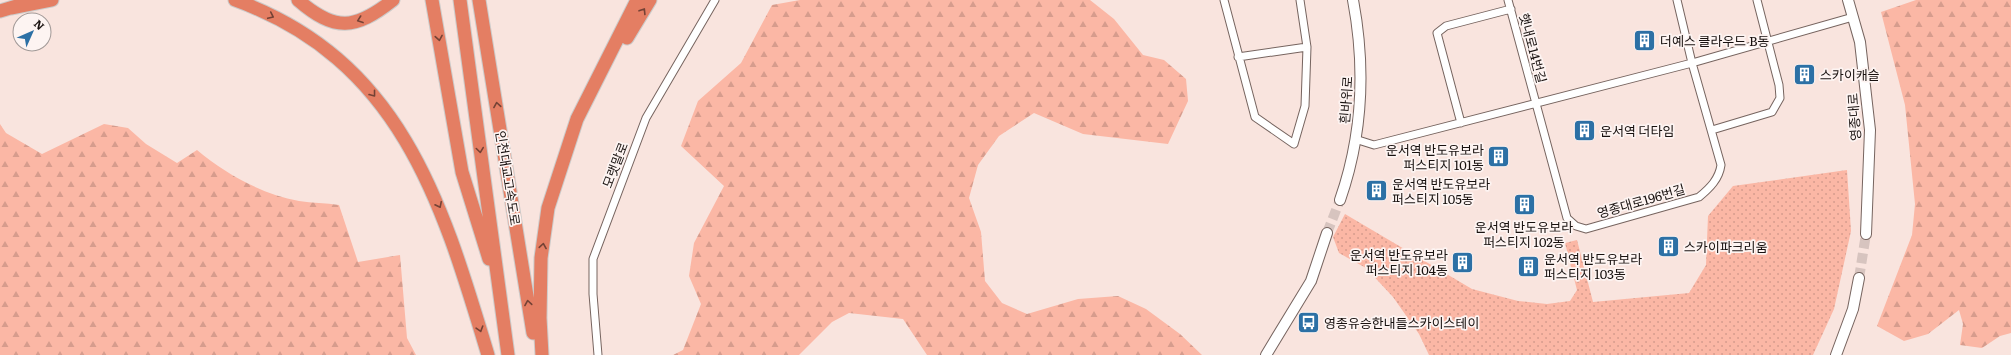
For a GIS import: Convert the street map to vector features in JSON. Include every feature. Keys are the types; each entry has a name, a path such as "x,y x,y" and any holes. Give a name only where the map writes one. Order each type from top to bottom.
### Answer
{"highway":[{"path":"6,10 35,0"},
{"path":"6,10 52,0"},
{"path":"235,0 274,17 336,57 369,89 396,123 420,165 442,213 462,269 488,355"},
{"path":"298,0 316,15 336,23 356,22 377,13 392,0"},
{"path":"432,0 462,172 500,296"},
{"name":"인천대교고속도로","path":"460,0 508,355"},
{"name":"인천대교고속도로","path":"480,0 537,355"},
{"path":"542,355 540,318 541,258 548,208 577,118 637,0"},
{"path":"560,170 607,72 650,0"}],"street":[{"name":"모랫말로","path":"598,355 593,294 593,259 646,118 715,0"},
{"path":"1224,0 1255,117 1294,144 1306,106 1307,47 1300,0"},
{"name":"흰바위로","path":"1340,200 1347,178 1361,107 1362,56 1354,0"},
{"name":"햇내로14번길","path":"1508,0 1535,103"},
{"name":"영종대로196번길","path":"1535,103 1567,218 1576,226 1586,229 1699,197 1708,190 1720,174 1721,165 1692,63 1677,0"},
{"path":"1712,130 1772,112 1780,98 1779,85 1757,0"},
{"name":"영종대로","path":"1848,0 1860,42 1870,130 1866,234"},
{"path":"1461,123 1437,33 1446,26 1511,9"},
{"path":"1355,139 1374,145 1692,63 1853,17"},
{"path":"1238,57 1307,47"},
{"path":"1266,355 1311,281 1327,233"},
{"path":"1836,355 1853,309 1859,278"}],"green space":[{"path":"800,0 1090,0 1114,19 1143,55 1164,60 1186,79 1188,101 1168,144 1083,134 1034,113 999,136 978,165 969,198 981,232 985,281 1002,303 1027,314 1078,299 1118,296 1146,309 1180,334 1202,355 927,355 903,319 849,313 832,322 799,355 673,355 683,350 701,304 689,276 694,243 724,186 681,146 698,101 741,63 772,5"},
{"path":"1916,0 2011,0 2011,333 2000,336 1982,348 1960,345 1963,324 1959,310 1928,334 1904,341 1877,326 1912,235 1915,204 1905,105 1881,12"},
{"path":"0,124 6,133 42,154 104,124 128,128 146,144 177,163 197,150 232,175 258,188 285,198 299,201 339,205 358,262 400,255 407,338 416,355 0,355"},
{"path":"1847,170 1851,231 1834,309 1813,355 1429,355 1419,334 1393,297 1366,268 1339,253 1333,237 1345,214 1472,289 1518,301 1547,304 1570,301 1577,290 1565,243 1577,240 1593,302 1689,293 1706,265 1708,216 1733,186"}],"tunnel":[{"path":"1327,233 1340,200"},
{"path":"1859,278 1866,234"}],"place":[{"name":"더예스 클라우드 B동","path":"1644,41"},
{"name":"스카이캐슬","path":"1805,75"},
{"name":"운서역 더타임","path":"1585,131"},
{"name":"운서역 반도유보라 퍼스티지 101동","path":"1499,157"},
{"name":"운서역 반도유보라 퍼스티지 105동","path":"1377,191"},
{"name":"운서역 반도유보라 퍼스티지 102동","path":"1524,205"},
{"name":"스카이파크리움","path":"1669,247"},
{"name":"운서역 반도유보라 퍼스티지 104동","path":"1463,262"},
{"name":"운서역 반도유보라 퍼스티지 103동","path":"1528,266"},
{"name":"영종유승한내들스카이스테이","path":"1308,323"}]}
